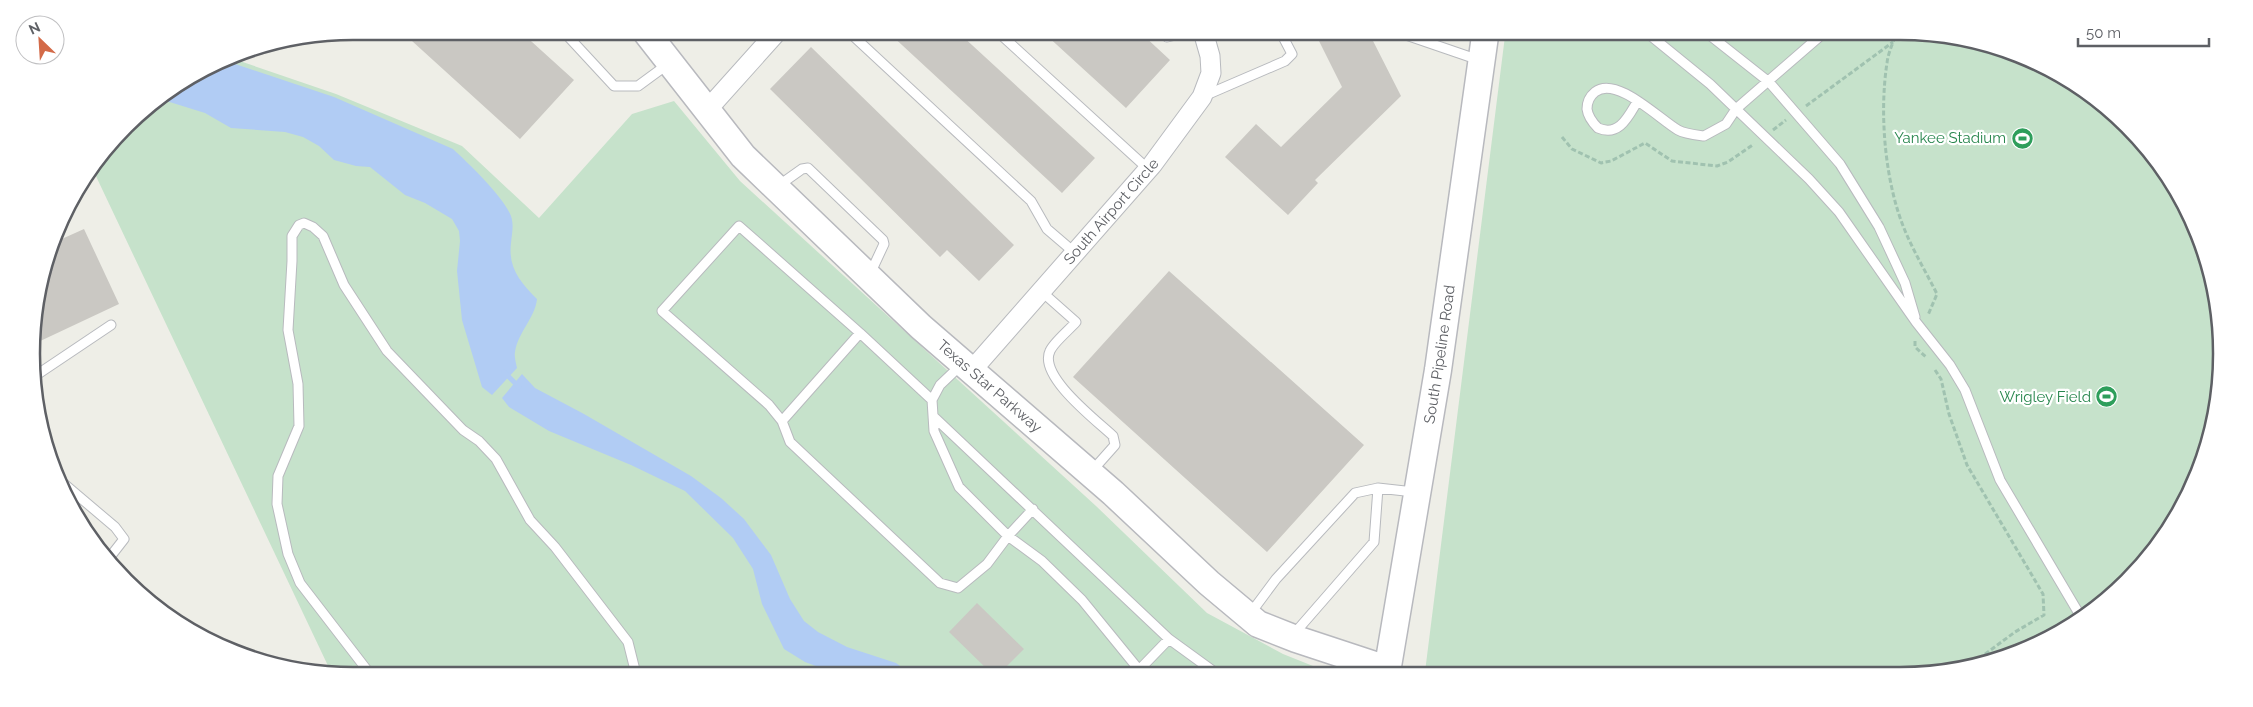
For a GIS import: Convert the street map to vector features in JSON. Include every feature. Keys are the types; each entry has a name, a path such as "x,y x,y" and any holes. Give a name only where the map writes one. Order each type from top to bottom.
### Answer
{"street":[{"name":"Texas Star Parkway","path":"652,40 743,156 968,367 1090,474 1209,583 1258,624 1378,667"},
{"path":"707,110 770,40"},
{"name":"South Airport Circle","path":"968,367 1041,291 1148,169 1202,96 1211,73 1210,56 1206,40"},
{"name":"South Pipeline Road","path":"1388,667 1438,370 1483,48"}],"lane":[{"path":"571,40 614,86 638,86 669,62"},
{"path":"858,40 1031,201 1047,229 1075,253"},
{"path":"1007,40 1148,169"},
{"path":"1202,96 1286,61 1292,54 1285,40"},
{"path":"1436,40 1483,48"},
{"path":"1656,40 1710,84 1809,179 1839,212 1916,322 1950,365 1965,390 2000,480 2078,611"},
{"path":"1717,40 1769,82 1840,164 1879,227 1906,283 1916,322"},
{"path":"1638,102 1621,126 1610,131 1598,128 1588,113 1588,101 1591,96 1601,88 1615,88 1638,102 1679,131 1704,136 1726,124 1736,109 1816,40"},
{"path":"776,188 802,169 808,168 882,240 884,244 869,276"},
{"path":"365,667 300,583 288,554 277,504 278,476 299,426 298,384 288,330 292,236 299,225 304,223 314,227 323,236 344,285 387,351 463,430 479,441 496,459 530,520 554,547 628,642 634,667"},
{"path":"932,400 860,333 739,226 662,311 769,405 782,421 790,442 940,583 958,588 987,564 1008,536 1033,509"},
{"path":"1041,291 1076,322 1050,351 1048,366 1055,381 1113,436 1115,445 1090,474"},
{"path":"41,372 111,325"},
{"path":"782,421 860,333"},
{"path":"968,367 940,385 932,400 934,431 959,487 1008,536 1042,561 1082,600 1136,667"},
{"path":"933,416 1169,639 1206,667"},
{"path":"1291,637 1374,542 1378,488"},
{"path":"1249,616 1276,580 1355,493 1378,488 1417,492"},
{"path":"71,490 115,527 124,539 113,554"},
{"path":"1143,667 1169,639"}],"green space":[{"path":"1504,40 1900,40 1961,46 2019,64 2038,72 2074,93 2121,132 2160,179 2181,215 2189,234 2207,292 2213,354 2207,415 2189,473 2181,492 2160,528 2121,575 2074,614 2038,635 2000,650 1961,661 1920,666 1426,667"},
{"path":"241,61 336,94 462,146 539,218 632,114 674,101 740,181 1096,506 1207,613 1283,654 1316,667 354,667 328,665 96,175 132,132 163,105 197,82"}],"water":[{"path":"234,64 334,97 453,149 485,181 507,208 512,219 511,260 513,267 525,287 537,299 536,306 519,338 515,352 517,368 492,395 482,387 462,320 457,271 460,241 459,231 452,219 425,203 405,195 370,167 356,166 334,160 319,146 303,137 285,132 231,128 205,113 168,101 197,82"},
{"path":"522,374 535,388 691,476 721,498 744,519 771,555 790,599 804,621 818,632 847,647 896,663 902,667 818,667 805,662 784,649 762,604 753,569 733,538 685,491 631,465 549,431 509,407 502,398"}],"building":[{"path":"411,40 530,40 574,80 520,139"},
{"path":"897,40 967,40 1095,158 1062,193"},
{"path":"1052,40 1148,40 1170,60 1126,108"},
{"path":"1318,40 1373,40 1401,96 1315,180 1318,183 1288,215 1225,157 1256,124 1281,147 1342,87"},
{"path":"811,47 1014,245 979,281 947,250 940,257 770,89"},
{"path":"84,229 119,304 41,341 46,292 62,239"},
{"path":"1169,271 1364,445 1267,552 1073,377"},
{"path":"977,603 1024,649 1006,667 985,667 949,632"}],"waterway":[{"path":"504,372 519,387"}],"place":[{"name":"Yankee Stadium","path":"2022,138"},
{"name":"Wrigley Field","path":"2107,397"}]}
